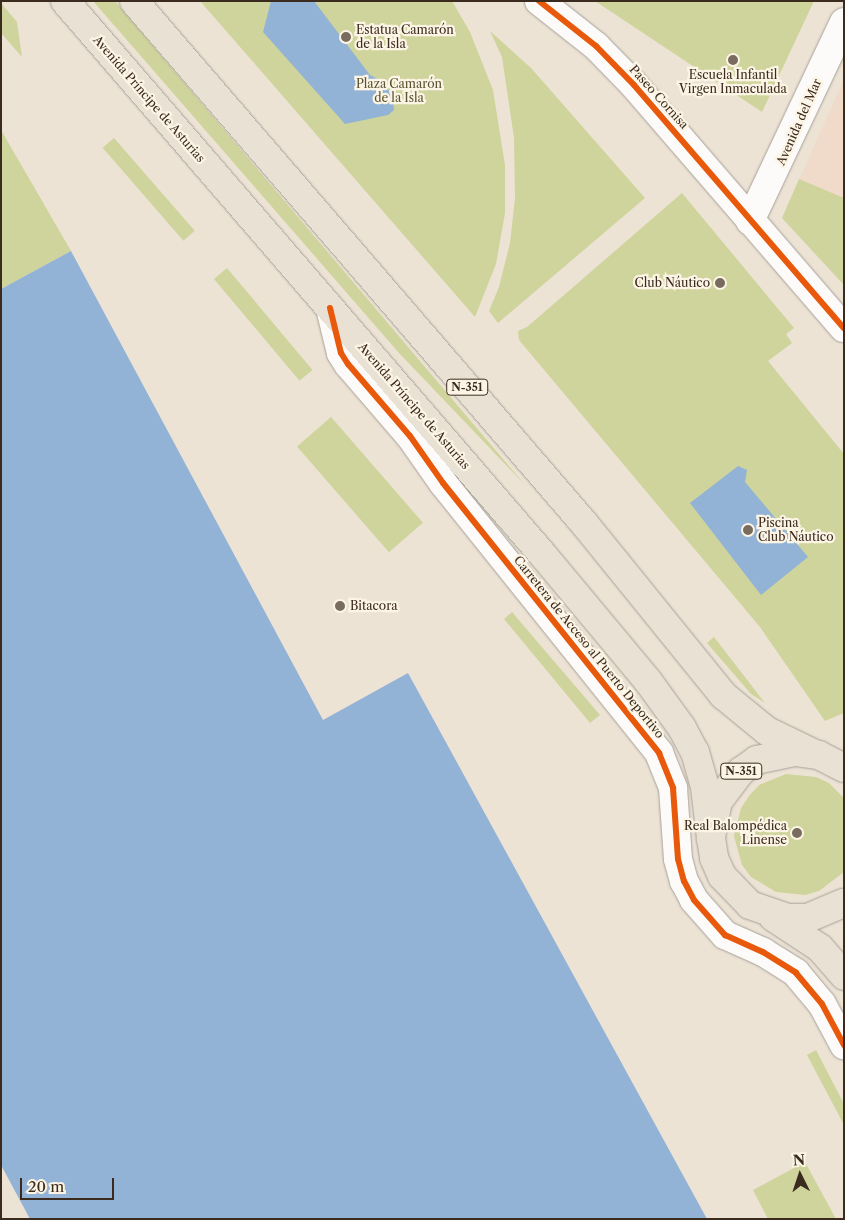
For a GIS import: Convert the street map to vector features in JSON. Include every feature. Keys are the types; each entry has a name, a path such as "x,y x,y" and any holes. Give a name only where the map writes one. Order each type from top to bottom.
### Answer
{"highway":[{"name":"Avenida Príncipe de Asturias","path":"65,1 544,555 648,681 682,728 695,752 705,787 711,838"},
{"name":"N-351","path":"134,1 583,522 723,695 768,731 844,768"},
{"name":"N-351","path":"813,754 775,754 741,771 718,801 711,838 714,858 728,884 750,905 768,914 820,948 844,976"},
{"name":"N-351","path":"768,914 808,918 844,903"}],"street":[{"name":"Paseo Cornisa","path":"539,1 596,46 634,85 844,328"},
{"name":"Avenida del Mar","path":"750,220 780,164 844,22"},
{"name":"Carretera de Acceso al Puerto Deportivo","path":"330,308 341,353 348,364 423,454 659,753 673,788 678,859 684,881 694,900 725,935 762,952 796,973 822,1004 844,1045"}],"shaded area":[{"path":"844,79 844,285 782,218"}],"green space":[{"path":"93,1 115,1 525,485 399,353"},
{"name":"Plaza Camarón de la Isla","path":"200,1 452,1 470,32 493,90 505,165 505,213 496,264 475,317"},
{"name":"Escuela Infantil Virgen Inmaculada","path":"595,1 814,1 762,112"},
{"path":"1,3 17,22 22,57 1,33"},
{"path":"490,31 531,68 645,198 498,323 489,311 499,287 510,243 515,198 514,138 502,57"},
{"path":"1,130 71,251 1,289"},
{"path":"114,138 195,231 183,241 103,148"},
{"path":"799,179 844,198 844,285 782,218"},
{"path":"682,193 794,328 786,334 792,343 768,361 844,454 844,713 825,721 760,627 519,340 518,331 527,327"},
{"path":"227,268 312,370 299,381 214,279"},
{"path":"331,417 423,523 389,552 297,447"},
{"path":"512,612 600,715 590,723 504,619"},
{"path":"714,637 765,703 751,694 707,643"},
{"path":"786,774 816,777 829,783 844,798 844,872 819,891 805,895 776,892 751,877 742,865 734,836 741,808 749,796 759,785"},
{"path":"816,1050 844,1104 844,1125 807,1055"},
{"path":"805,1162 836,1219 768,1219 753,1190"}],"water":[{"path":"271,1 314,1 370,75 380,80 392,94 394,110 388,115 345,124 263,32"},
{"path":"71,251 323,720 408,673 707,1219 30,1219 1,1165 1,289"},
{"name":"Piscina Club Náutico","path":"738,466 747,470 745,482 808,557 761,595 690,503"}],"cycle path":[{"path":"539,1 596,46 634,85 844,328"},
{"path":"330,308 341,353 348,364 410,436 443,483 659,753 673,788 678,859 684,881 694,900 725,935 763,952 796,973 822,1004 844,1045"}],"place":[{"name":"Estatua Camarón de la Isla","path":"346,37"},
{"name":"Escuela Infantil Virgen Inmaculada","path":"733,60"},
{"name":"Club Náutico","path":"720,283"},
{"name":"Piscina Club Náutico","path":"748,530"},
{"name":"Bitacora","path":"340,606"},
{"name":"Real Balompédica Linense","path":"797,833"}]}
